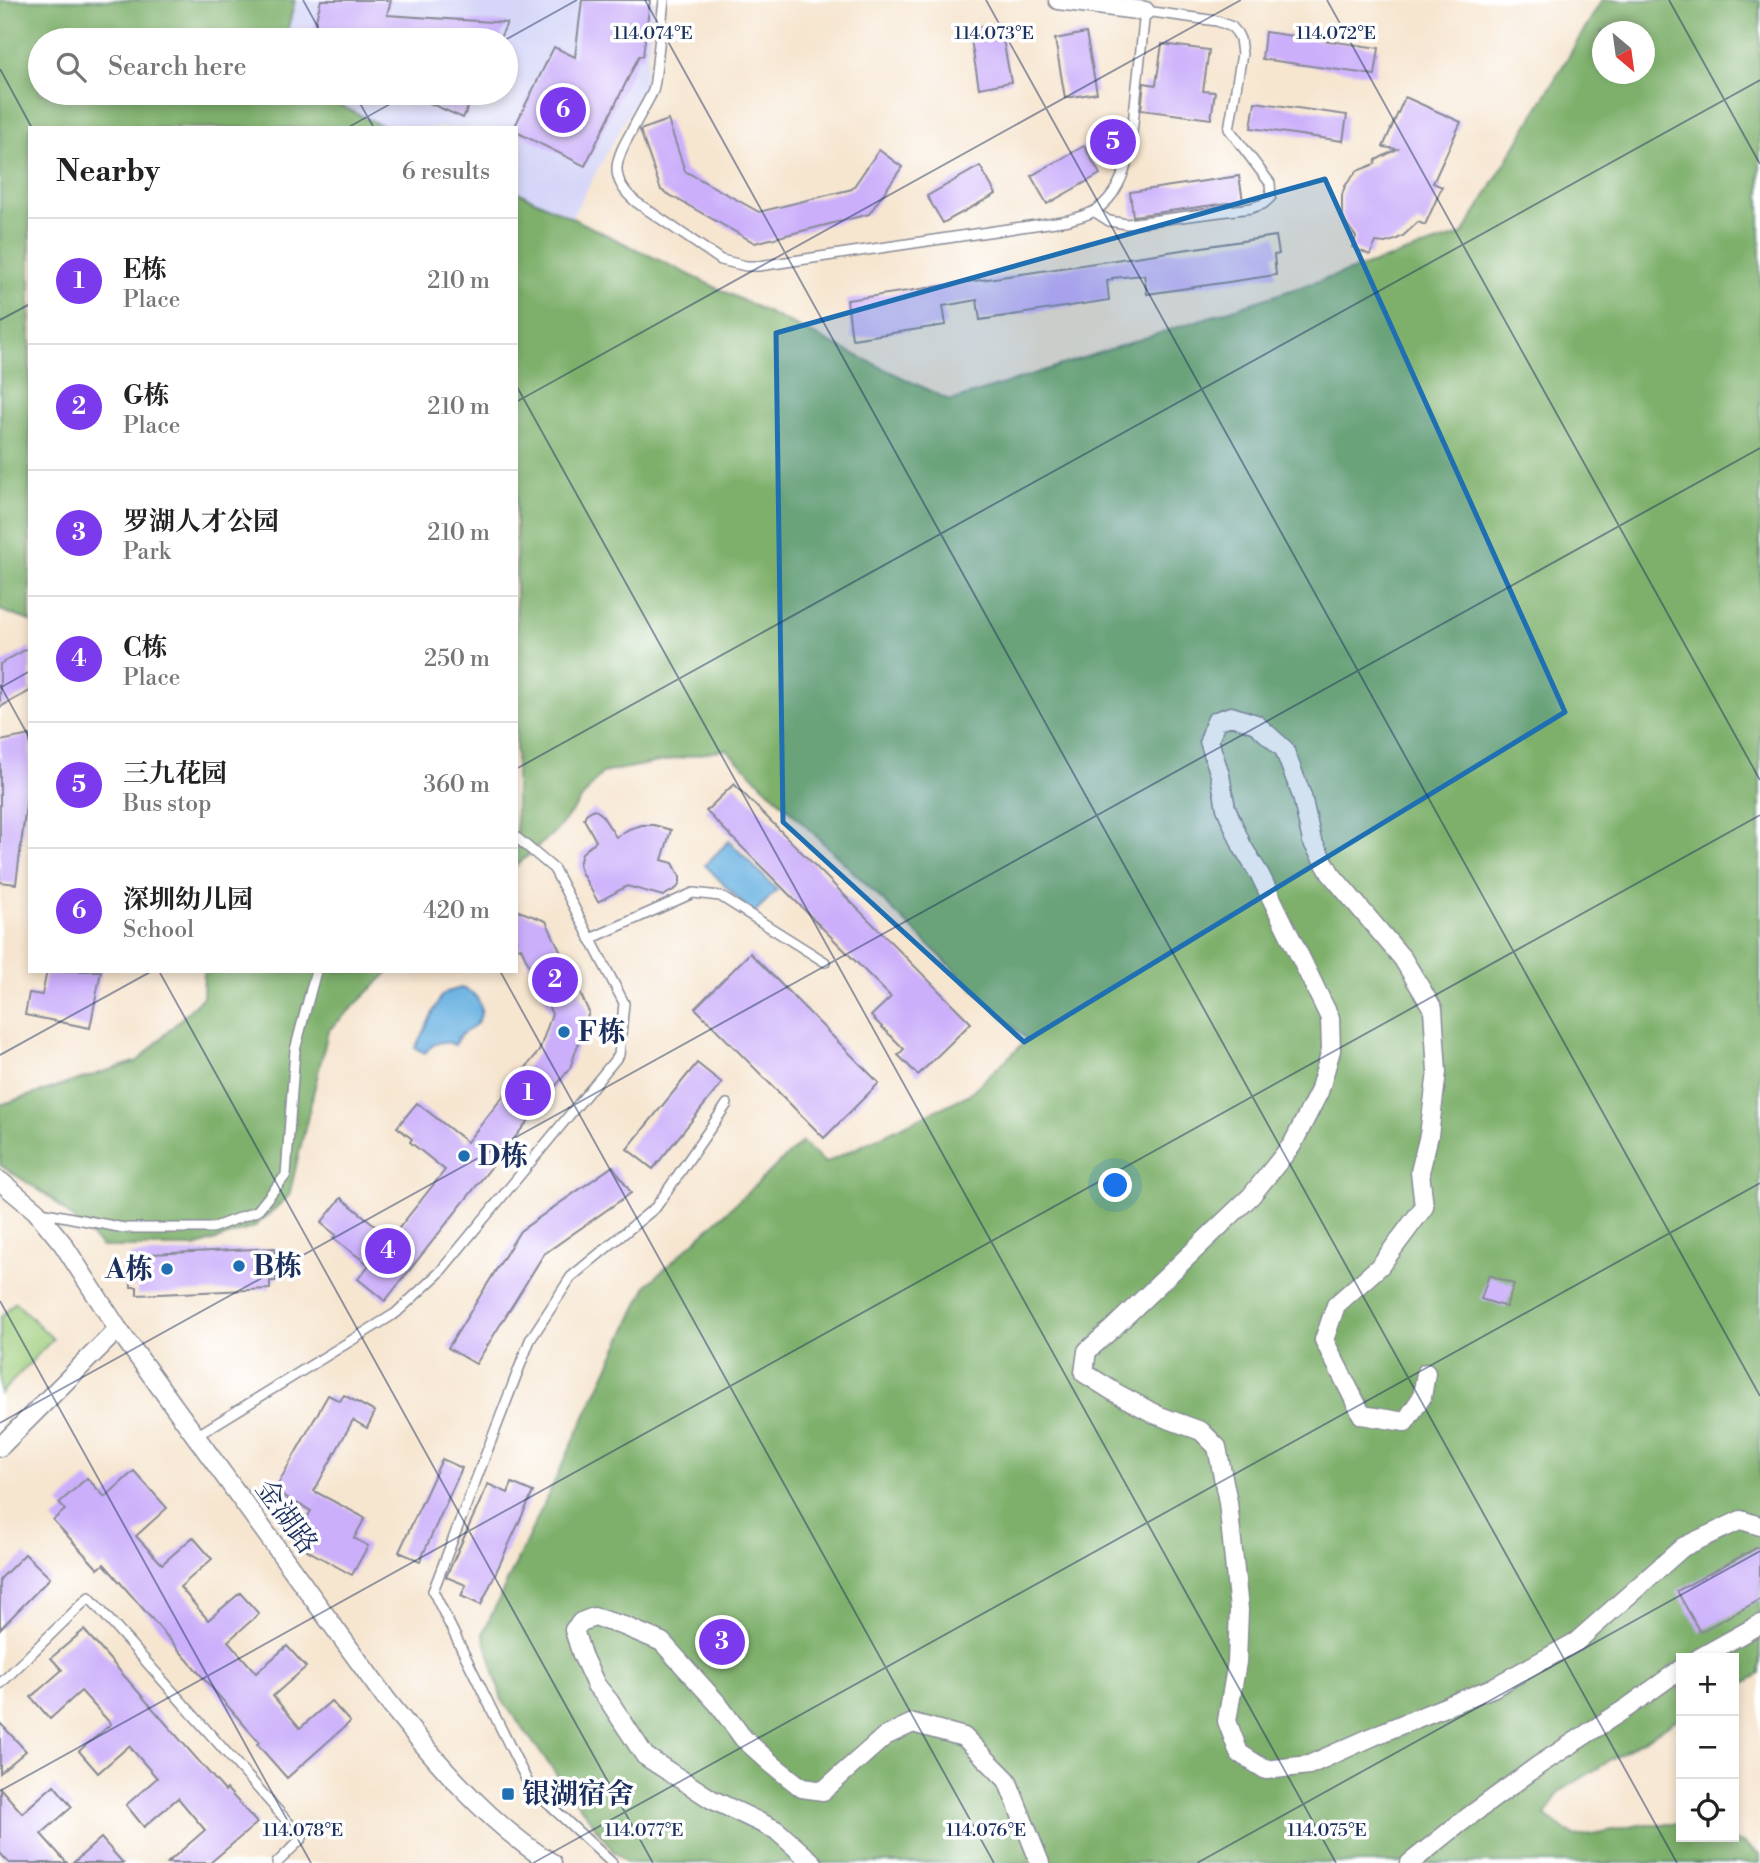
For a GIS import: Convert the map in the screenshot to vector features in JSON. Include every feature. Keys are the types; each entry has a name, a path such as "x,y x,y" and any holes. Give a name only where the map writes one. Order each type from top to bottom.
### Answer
{"street":[{"path":"1058,0 1145,11"},
{"path":"1426,1373 1422,1397 1405,1422 1362,1415 1324,1340 1336,1305 1380,1266 1424,1207 1420,1172 1429,1135 1437,1072 1433,1009 1402,959 1331,874 1312,841 1303,796 1284,749 1256,724 1231,716 1216,721 1209,741 1220,775 1226,808 1242,846 1260,875 1330,1018 1331,1050 1319,1092 1292,1145 1251,1196 1087,1351 1084,1373 1157,1415 1201,1431 1217,1447 1228,1502 1240,1610 1237,1662 1227,1721 1238,1753 1266,1770 1309,1765 1492,1688 1576,1642 1683,1547 1741,1520 1760,1526"},
{"name":"金湖路","path":"0,1181 36,1211 63,1244 118,1329 408,1727 474,1799 521,1841 552,1863"},
{"path":"0,1447 118,1329"},
{"path":"813,1863 776,1830 712,1799 645,1756 589,1674 574,1630 580,1622 594,1617 662,1642 718,1704 743,1738 802,1788 823,1791 885,1736 913,1723 964,1737 1007,1780 1040,1863"},
{"path":"1708,1653 1760,1624"},
{"path":"1410,1863 1539,1765 1676,1673"}],"lane":[{"path":"664,0 653,92 618,155 618,175 622,186 636,202 721,260 746,266 1069,220 1095,212 1111,197 1124,172 1130,152 1145,11 1217,21 1233,27 1240,39 1241,54 1229,129 1270,183 1271,197 1263,204 1251,208 1127,224 1109,221 1095,212"},
{"path":"196,1436 396,1313 439,1273 619,1055 624,1003 554,869 518,840"},
{"path":"590,939 693,893 720,896 825,962"},
{"path":"36,1211 124,1228 212,1228 257,1211 286,1175 295,1050 315,973"},
{"path":"612,1863 530,1787 433,1591 530,1340 571,1277 656,1207 727,1104"},
{"path":"0,1684 89,1597 302,1838 277,1863"}],"highlighted area":[{"path":"1325,179 1565,712 1024,1042 783,822 776,333"}],"shaded area":[{"path":"295,0 655,0 644,85 572,217 518,192 518,126 382,126 339,105 518,105 518,28 288,28"}],"green space":[{"path":"0,0 295,0 288,28 28,28 28,105 339,105 382,126 28,126 28,620 0,610"},
{"path":"1602,0 1760,0 1760,1674 1739,1686 1739,1653 1676,1653 1676,1720 1559,1792 1545,1816 1576,1837 1645,1824 1676,1824 1676,1842 1739,1842 1760,1854 1760,1863 627,1863 613,1851 502,1700 483,1633 647,1285 802,1142 825,1163 968,1095 1027,1040 726,749 602,773 557,830 518,864 518,192 951,401 1463,234"},
{"path":"204,973 388,973 328,1031 289,1196 254,1227 195,1247 102,1247 51,1198 0,1165 0,1105 138,1061 203,997"},
{"path":"15,1302 53,1339 0,1394 0,1318"}],"water":[{"path":"729,841 777,890 753,914 705,865"},
{"path":"461,988 467,990 480,1003 481,1014 474,1026 461,1035 455,1045 438,1043 425,1053 415,1048 441,997"}],"building":[{"path":"321,0 391,0 387,15 507,23 505,28 314,28"},
{"path":"582,0 650,0 643,56 639,56 585,166 518,133 518,126 515,126 554,47 575,57"},
{"path":"1000,23 1011,82 979,88 969,28"},
{"path":"1265,32 1379,48 1375,75 1262,59"},
{"path":"1086,33 1097,93 1065,98 1055,39"},
{"path":"1162,44 1209,50 1203,91 1215,92 1211,119 1141,110 1144,83 1156,85"},
{"path":"1405,97 1461,122 1433,183 1442,187 1425,225 1418,222 1395,240 1376,242 1370,255 1352,247 1356,237 1342,214 1342,195 1345,186 1357,171 1375,164 1376,160 1397,149 1383,147"},
{"path":"1255,102 1347,115 1343,141 1251,128"},
{"path":"434,105 469,105 463,118"},
{"path":"668,120 685,171 759,212 852,189 879,150 902,167 869,214 755,243 661,190 640,130"},
{"path":"1084,146 1100,174 1047,204 1031,176"},
{"path":"980,166 996,194 943,223 927,196"},
{"path":"1239,176 1243,201 1133,216 1130,192"},
{"path":"1276,236 1279,254 1274,255 1276,275 1147,294 1144,275 1112,278 1107,281 1109,300 980,320 977,300 943,306 946,325 852,339 847,300"},
{"path":"28,648 28,692 0,707 0,664"},
{"path":"28,735 28,798 16,884 0,882 0,741"},
{"path":"734,784 971,1023 918,1075 898,1055 904,1049 871,1016 891,997 706,811"},
{"path":"594,809 601,814 616,837 642,825 671,830 662,860 673,863 680,877 677,888 663,896 627,886 598,902 579,865 582,853 596,841 584,819 586,814"},
{"path":"518,911 546,921 589,1012 570,1068 385,1301 358,1279 369,1265 333,1238 336,1235 321,1223 341,1198 391,1238 445,1170 410,1142 412,1139 397,1127 417,1103 467,1142 539,1051 552,1014 521,948 518,947"},
{"path":"750,953 879,1083 824,1138 695,1008"},
{"path":"47,973 101,973 90,1028 25,1015 29,993 42,995"},
{"path":"697,1063 722,1083 653,1169 627,1149"},
{"path":"613,1166 631,1193 544,1254 476,1364 448,1348 520,1231"},
{"path":"275,1248 276,1281 270,1281 270,1289 137,1295 137,1287 131,1287 130,1255"},
{"path":"1489,1275 1514,1284 1506,1307 1481,1299"},
{"path":"328,1395 340,1401 344,1395 375,1412 367,1428 353,1420 314,1491 365,1518 354,1538 368,1546 352,1575 307,1550 312,1540 298,1533 311,1511 274,1491"},
{"path":"442,1459 462,1468 420,1561 399,1552"},
{"path":"134,1471 167,1508 136,1536 162,1564 193,1537 212,1559 180,1587 208,1620 240,1593 259,1614 228,1641 256,1673 287,1646 306,1667 273,1696 300,1728 331,1701 350,1722 287,1778 257,1744 259,1742 104,1564 98,1569 53,1520 65,1510 59,1503 87,1478 105,1497"},
{"path":"512,1483 533,1492 481,1605 461,1596 466,1585 446,1577 488,1484 508,1493"},
{"path":"1760,1546 1760,1600 1700,1632 1677,1591"},
{"path":"25,1554 50,1578 0,1629 0,1579"},
{"path":"84,1630 225,1791 227,1789 257,1823 210,1863 167,1863 205,1830 178,1798 144,1827 126,1805 157,1778 129,1746 98,1773 79,1751 111,1724 81,1691 50,1719 31,1697 62,1670 51,1658"},
{"path":"0,1723 26,1751 0,1773"},
{"path":"54,1785 72,1807 41,1834 67,1863 9,1863 0,1853 0,1788 22,1813"},
{"path":"101,1838 123,1863 73,1863"}],"place":[{"name":"深圳幼儿园","path":"563,110"},
{"name":"三九花园","path":"1113,142"},
{"name":"G栋","path":"555,980"},
{"name":"F栋","path":"564,1032"},
{"name":"E栋","path":"528,1093"},
{"name":"D栋","path":"464,1156"},
{"name":"C栋","path":"388,1251"},
{"name":"B栋","path":"239,1266"},
{"name":"A栋","path":"167,1269"},
{"name":"罗湖人才公园","path":"722,1642"},
{"name":"银湖宿舍","path":"508,1794"}]}
